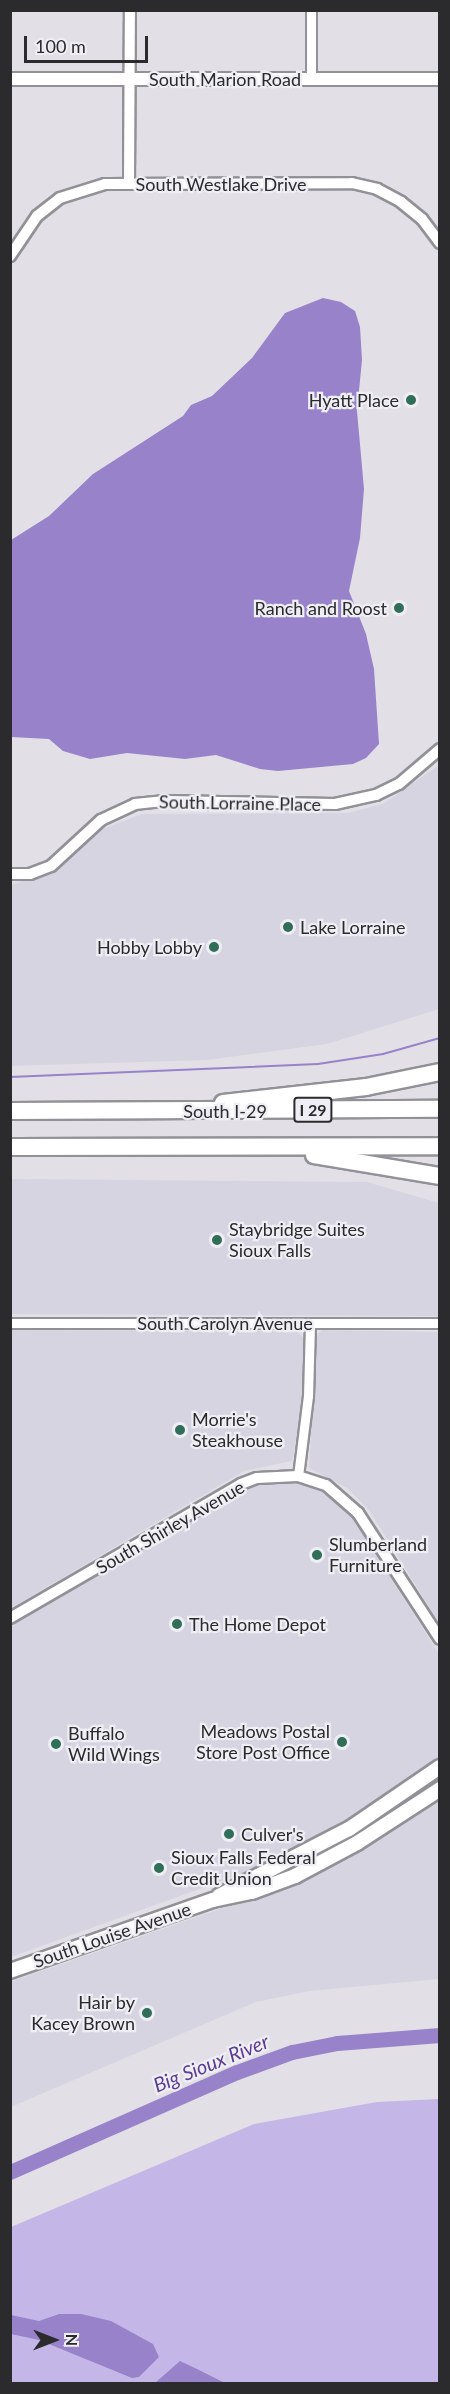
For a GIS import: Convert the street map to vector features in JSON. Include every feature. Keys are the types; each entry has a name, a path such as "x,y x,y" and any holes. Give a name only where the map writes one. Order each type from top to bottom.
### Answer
{"highway":[{"path":"186,1111 243,1099 366,1087 440,1072"},
{"name":"South I-29","path":"10,1111 440,1109"},
{"name":"South I-29","path":"10,1147 440,1146"},
{"path":"220,1147 345,1159 440,1176"}],"main road":[{"name":"South Marion Road","path":"10,79 440,79"},
{"name":"South Louise Avenue","path":"213,1900 245,1879 349,1828 440,1767"},
{"name":"South Louise Avenue","path":"10,1971 213,1900 252,1892 295,1876 367,1837 440,1789"}],"street":[{"path":"129,184 130,10"},
{"path":"311,10 311,79"},
{"name":"South Westlake Drive","path":"10,256 37,216 60,198 83,188 129,184 352,183 377,189 401,201 418,216 440,243"},
{"name":"South Lorraine Place","path":"10,874 30,874 51,866 101,820 135,804 165,801 335,804 376,795 399,784 440,749"},
{"name":"South Carolyn Avenue","path":"10,1323 440,1323"},
{"path":"298,1476 309,1396 310,1323"},
{"name":"South Shirley Avenue","path":"10,1618 241,1484 257,1478 298,1476 332,1488 358,1513 440,1639"}],"shaded area":[{"path":"323,298 341,302 355,311 360,327 362,360 357,411 364,489 360,538 349,591 366,634 374,669 379,744 366,758 353,764 278,771 260,769 216,755 185,759 127,753 90,759 63,751 49,739 11,737 11,540 49,516 93,474 183,416 191,405 212,396 252,358 285,313"},
{"path":"439,765 439,1009 327,1044 207,1060 11,1066 11,885 58,869 97,831 142,814 347,813 383,804"},
{"path":"11,1179 367,1182 439,1203 439,1316 11,1314"},
{"path":"11,1330 297,1331 304,1339 303,1401 292,1461 244,1471 11,1608"},
{"path":"322,1330 439,1332 439,1623 369,1510 347,1488 309,1468 317,1335"},
{"path":"263,1483 297,1483 314,1487 348,1511 439,1654 439,1757 408,1783 346,1823 295,1849 241,1874 11,1957 11,1626 244,1490"},
{"path":"439,1795 439,1979 310,1991 256,2002 11,2107 10,1982 286,1886 373,1841"},
{"path":"439,2099 439,2383 11,2384 11,2227 254,2124 377,2102"},
{"path":"59,2314 81,2314 111,2321 153,2344 159,2357 139,2377 132,2378 39,2340 11,2334 11,2315 39,2321"},
{"path":"180,2361 199,2370 225,2383 155,2383"}],"waterway":[{"path":"10,1077 318,1064 383,1054 440,1038"},
{"name":"Big Sioux River","path":"10,2172 237,2072 292,2052 337,2043 440,2035"}],"place":[{"name":"Hyatt Place","path":"411,400"},
{"name":"Ranch and Roost","path":"399,608"},
{"name":"Lake Lorraine","path":"288,927"},
{"name":"Hobby Lobby","path":"214,947"},
{"name":"Staybridge Suites Sioux Falls","path":"217,1240"},
{"name":"Morrie's Steakhouse","path":"180,1430"},
{"name":"Slumberland Furniture","path":"317,1555"},
{"name":"The Home Depot","path":"177,1624"},
{"name":"Meadows Postal Store Post Office","path":"342,1742"},
{"name":"Buffalo Wild Wings","path":"56,1744"},
{"name":"Culver's","path":"229,1834"},
{"name":"Sioux Falls Federal Credit Union","path":"159,1868"},
{"name":"Hair by Kacey Brown","path":"147,2013"}]}
